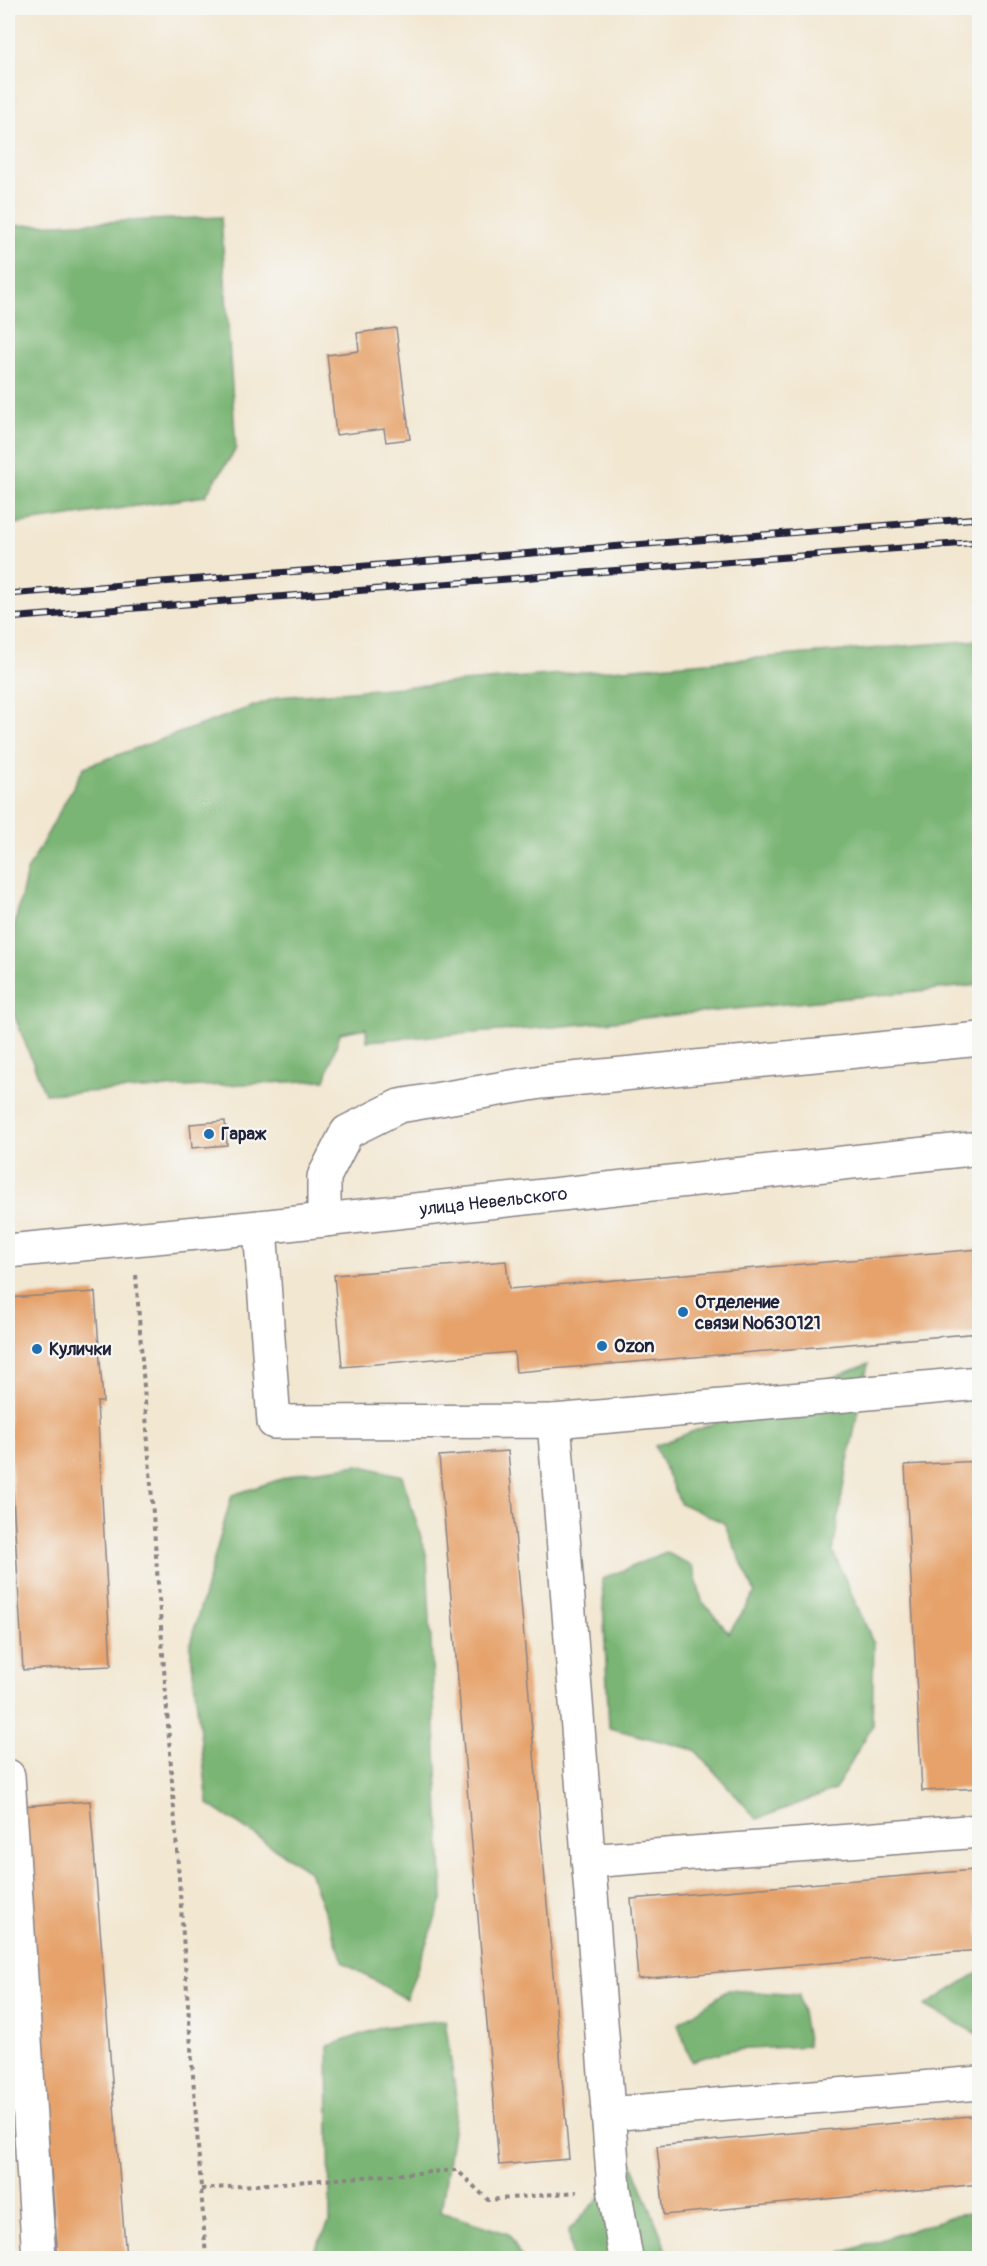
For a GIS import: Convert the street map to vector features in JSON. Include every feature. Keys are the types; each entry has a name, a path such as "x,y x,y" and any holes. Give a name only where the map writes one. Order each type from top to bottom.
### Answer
{"street":[{"path":"324,1220 324,1177 347,1132 399,1106 541,1082 980,1039"},
{"name":"улица Невельского","path":"8,1251 260,1227 980,1148"},
{"path":"260,1227 274,1422 554,1421 980,1383"},
{"path":"554,1421 614,2188 626,2259"},
{"path":"8,1776 17,2082 39,2259"},
{"path":"588,1861 980,1831"},
{"path":"608,2114 980,2083"}],"path":[{"path":"133,1239 206,2259"},
{"path":"201,2189 457,2170 488,2200 614,2188"}],"green space":[{"path":"221,217 236,449 205,496 8,525 8,226"},
{"path":"979,640 979,985 553,1027 367,1041 366,1028 340,1033 325,1080 45,1094 8,999 8,953 27,871 84,767 279,697"},
{"path":"868,1364 846,1470 833,1552 874,1644 872,1726 835,1790 757,1819 695,1750 609,1728 602,1579 666,1552 693,1567 702,1601 729,1633 755,1593 724,1523 680,1503 655,1446"},
{"path":"358,1465 402,1476 427,1557 443,1898 406,1999 344,1963 309,1871 208,1804 190,1644 232,1495 303,1472"},
{"path":"979,1971 979,2035 925,2006 974,1975"},
{"path":"728,1990 799,1995 808,2046 730,2050 691,2061 678,2024"},
{"path":"445,2020 457,2103 441,2212 509,2234 522,2258 310,2258 330,2221 328,2046 383,2027"},
{"path":"632,2163 668,2258 572,2258 569,2230"},
{"path":"979,2212 979,2258 843,2258 841,2253 960,2214"}],"building":[{"path":"396,328 410,439 386,442 384,429 336,435 327,355 359,351 357,333"},
{"name":"Гараж","path":"225,1121 227,1145 192,1148 190,1124"},
{"path":"980,1249 980,1333 516,1372 514,1352 342,1367 334,1275 506,1261 509,1289"},
{"path":"95,1292 103,1402 97,1402 111,1666 23,1670 8,1408 8,1298"},
{"path":"508,1451 569,2159 499,2165 439,1456"},
{"path":"980,1461 980,1788 922,1791 905,1465"},
{"path":"90,1801 126,2258 58,2258 22,1806"},
{"path":"974,1870 980,1950 638,1979 631,1899"},
{"path":"980,2115 980,2184 664,2215 657,2146"}],"railway":[{"path":"8,594 980,518"},
{"path":"8,618 980,542"}],"place":[{"name":"Гараж","path":"209,1134"},
{"name":"Отделение связи №630121","path":"683,1312"},
{"name":"Ozon","path":"602,1346"},
{"name":"Кулички","path":"37,1349"}]}
